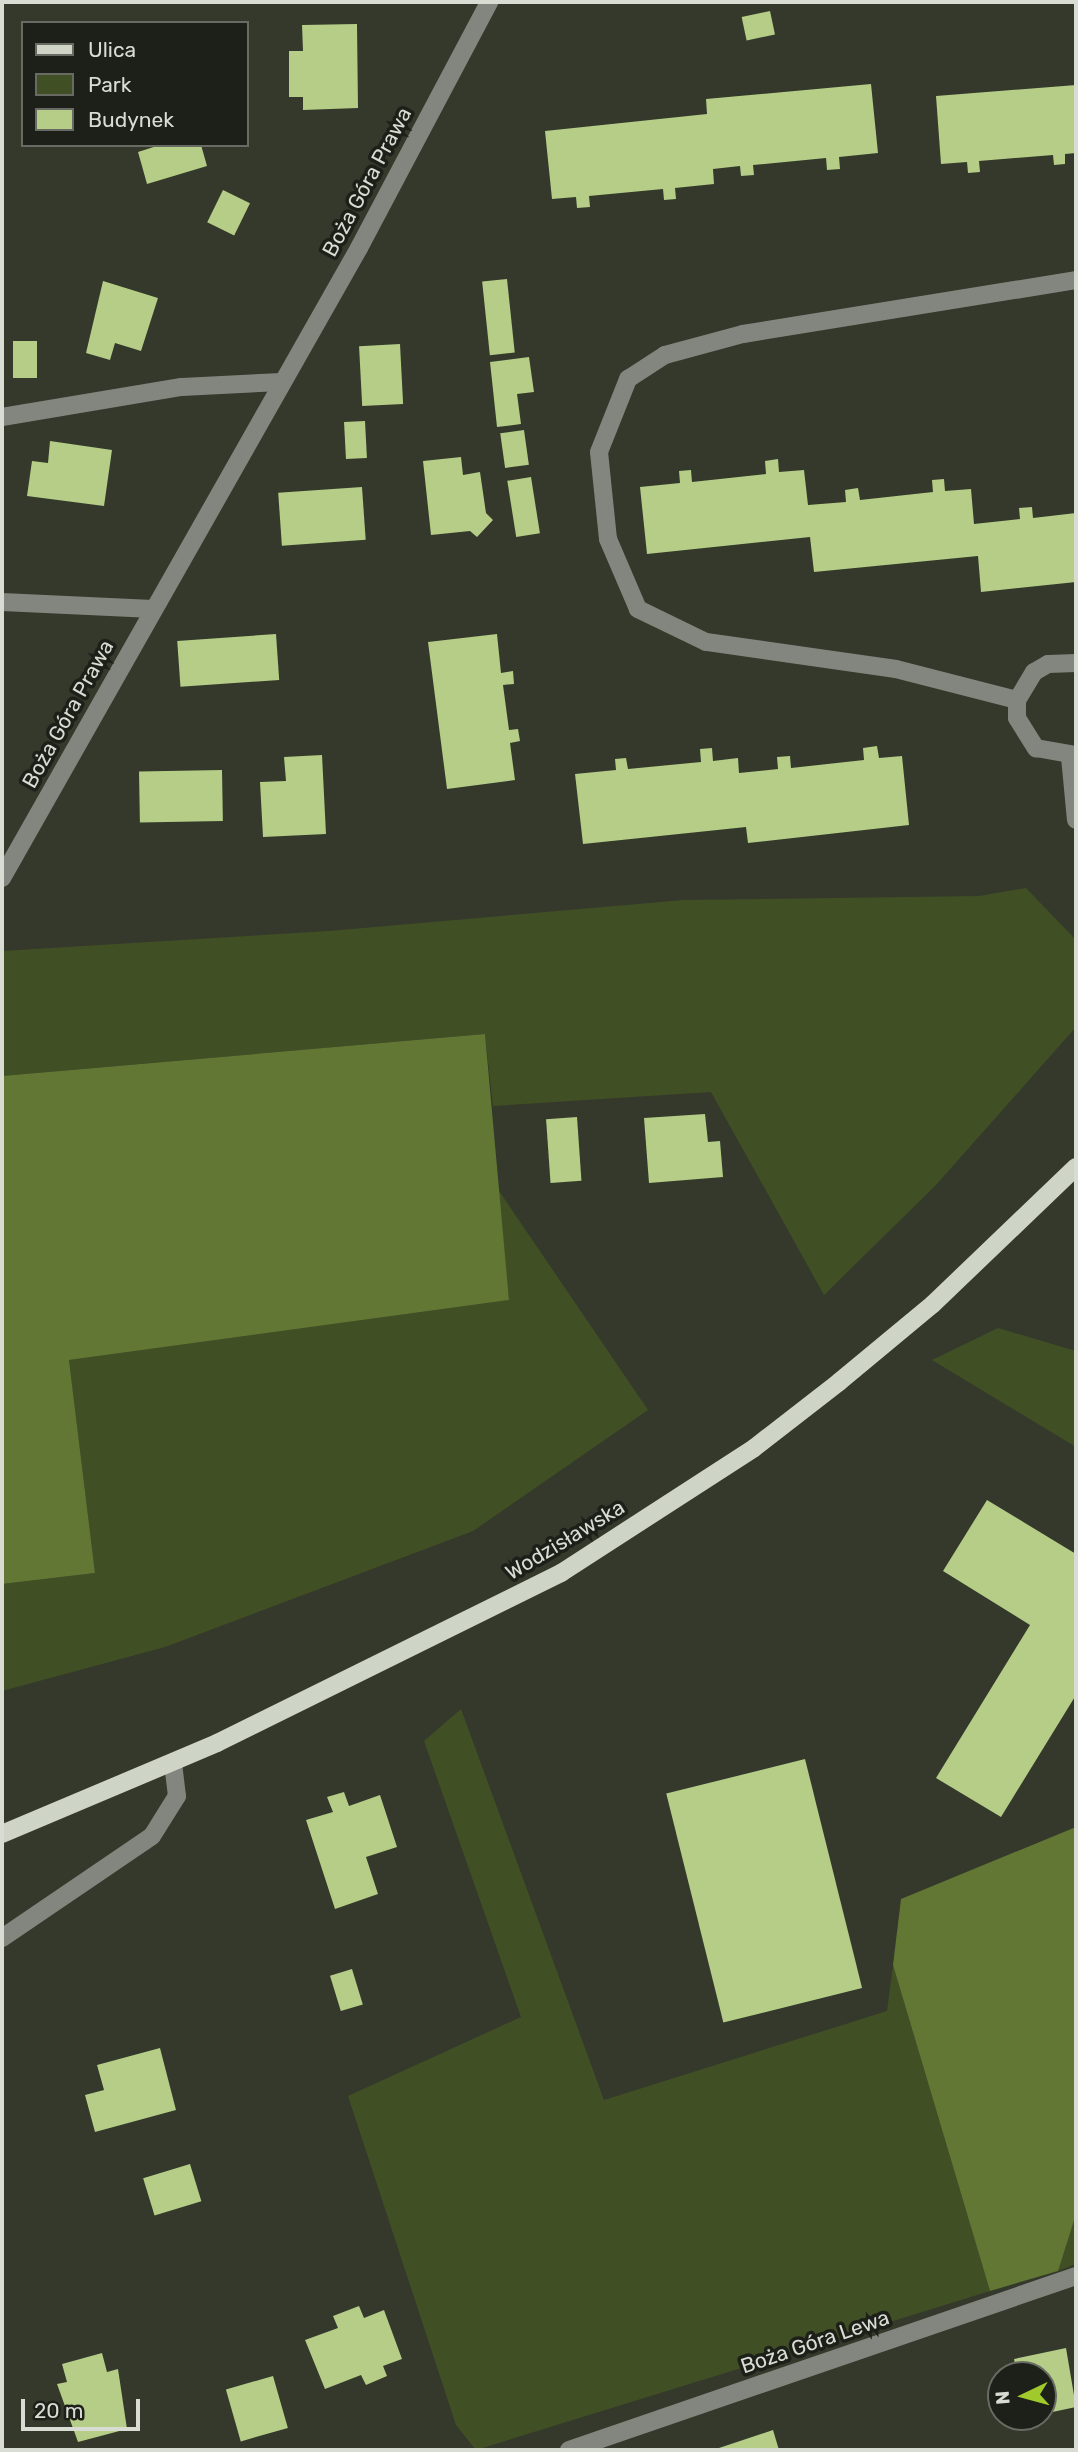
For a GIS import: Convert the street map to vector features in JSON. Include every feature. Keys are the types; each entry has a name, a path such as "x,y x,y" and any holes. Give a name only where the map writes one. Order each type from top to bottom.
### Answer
{"main road":[{"name":"Wodzisławska","path":"2,1833 173,1762 561,1573 754,1448 933,1304 1076,1167"}],"street":[{"name":"Boża Góra Prawa","path":"2,877 282,382 489,2"},
{"path":"1017,700 896,669 706,642 638,609 608,539 599,452 628,379 664,355 743,334 1076,280"},
{"path":"2,417 182,387 282,382"},
{"name":"Boża Góra Prawa","path":"2,602 153,609"},
{"path":"1076,663 1034,672 1017,700 1017,718 1036,748 1073,756 1076,820"},
{"path":"2,1938 152,1836 177,1796 173,1762"},
{"name":"Boża Góra Lewa","path":"569,2450 1076,2276"}],"green space":[{"path":"1026,888 1076,940 1076,1027 935,1186 824,1295 711,1092 493,1106 485,1034 2,1076 2,951 329,931 684,900 979,896"},
{"path":"485,1034 509,1300 69,1360 95,1573 2,1584 2,1076"},
{"path":"497,1188 648,1410 473,1531 165,1647 2,1691 2,1584 95,1573 69,1360 509,1300"},
{"path":"998,1328 1076,1351 1076,1447 932,1360"},
{"path":"461,1709 604,2100 887,2011 893,1965 990,2291 476,2450 456,2425 348,2096 521,2017 424,1741"},
{"path":"1076,1827 1076,2214 1058,2271 990,2291 893,1965 901,1899"},
{"path":"1076,2214 1076,2264 1058,2271 1068,2226"}],"building":[{"path":"770,11 775,34 747,41 742,17"},
{"path":"357,24 358,108 303,110 303,97 289,97 289,51 303,51 302,25"},
{"path":"871,84 878,153 839,157 840,169 827,170 826,158 753,165 754,175 741,176 740,166 713,169 714,184 675,188 676,199 664,200 663,189 589,196 590,207 577,208 576,197 552,199 545,131 707,114 706,99"},
{"path":"1076,85 1076,153 1065,154 1065,164 1054,165 1053,155 979,161 980,172 968,173 967,162 941,164 936,96"},
{"path":"154,147 202,147 207,166 147,184 138,152"},
{"path":"223,190 250,203 234,236 207,222"},
{"path":"507,279 515,353 490,355 482,282"},
{"path":"103,281 158,298 141,351 115,343 110,360 86,353"},
{"path":"13,341 37,341 37,378 13,378"},
{"path":"400,344 403,404 362,406 359,346"},
{"path":"529,357 534,392 517,394 521,424 497,427 490,362"},
{"path":"365,421 367,458 346,459 344,422"},
{"path":"524,430 529,465 505,468 500,433"},
{"path":"50,441 112,450 104,506 27,496 32,461 48,463"},
{"path":"461,457 463,475 480,472 486,513 493,520 477,537 470,531 431,535 423,461"},
{"path":"778,459 779,472 804,470 808,505 846,502 845,490 858,488 860,500 933,492 932,480 944,479 945,491 971,489 974,524 1020,519 1019,508 1032,507 1033,518 1076,513 1076,582 981,592 978,556 814,572 810,537 647,554 640,487 680,483 679,471 691,470 692,482 766,474 765,461"},
{"path":"531,477 540,533 516,537 507,481"},
{"path":"362,487 366,540 282,546 278,493"},
{"path":"276,634 279,680 180,687 177,641"},
{"path":"497,634 501,673 513,671 514,684 503,685 509,730 518,729 520,741 510,743 515,780 447,789 428,642"},
{"path":"877,746 879,758 902,756 909,825 748,843 746,827 583,844 575,774 616,770 615,759 626,758 628,769 701,762 700,749 712,748 713,761 738,758 739,773 778,769 777,757 790,756 791,768 864,760 863,748"},
{"path":"322,755 326,834 263,837 260,782 286,781 284,757"},
{"path":"222,770 223,821 140,822 139,771"},
{"path":"705,1114 708,1142 720,1141 723,1177 649,1183 644,1118"},
{"path":"577,1117 581,1181 551,1183 546,1119"},
{"path":"987,1500 1076,1554 1076,1695 1001,1817 936,1778 1030,1625 943,1571"},
{"path":"805,1759 862,1988 723,2023 666,1794"},
{"path":"344,1792 349,1806 380,1795 397,1847 366,1857 378,1894 335,1909 306,1820 333,1812 327,1797"},
{"path":"352,1969 363,2004 341,2011 330,1976"},
{"path":"160,2048 176,2110 95,2132 85,2095 104,2090 97,2065"},
{"path":"190,2164 201,2201 155,2216 143,2178"},
{"path":"359,2306 364,2318 384,2310 402,2359 383,2366 387,2376 366,2385 361,2375 325,2389 305,2340 338,2328 333,2316"},
{"path":"1066,2348 1076,2407 1057,2411 1057,2361 1014,2359"},
{"path":"102,2353 107,2372 118,2369 127,2429 78,2442 57,2384 67,2382 62,2364"},
{"path":"273,2376 288,2428 241,2441 226,2390"},
{"path":"773,2430 779,2450 713,2450"}]}
